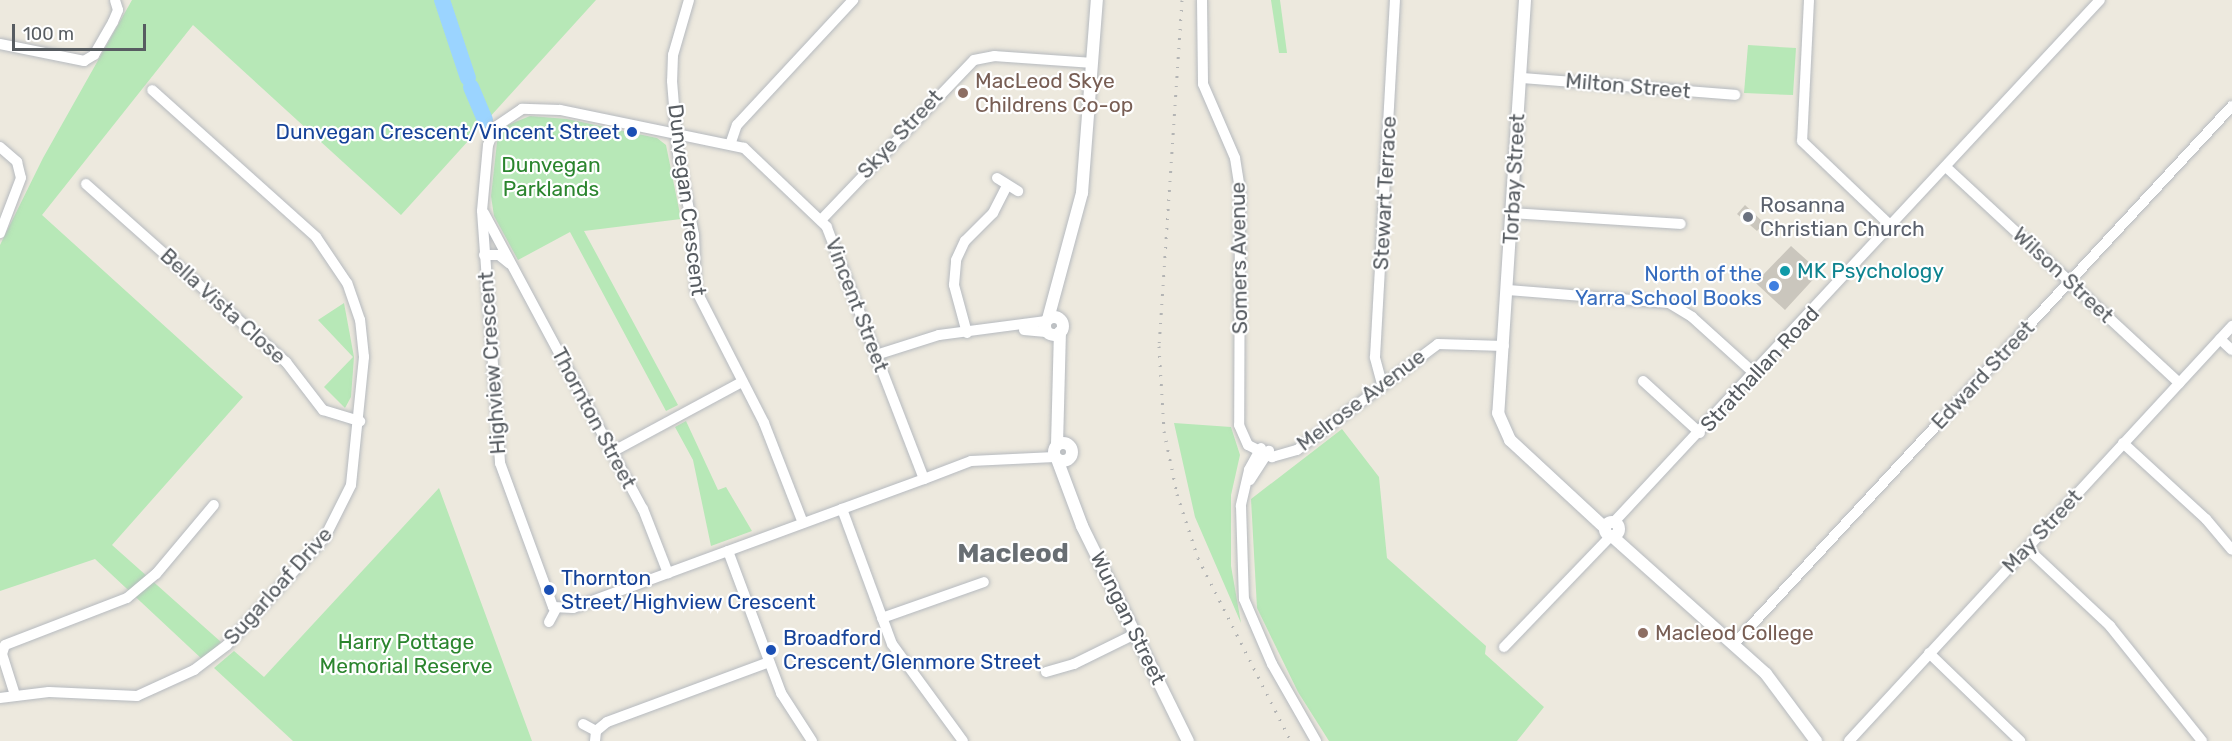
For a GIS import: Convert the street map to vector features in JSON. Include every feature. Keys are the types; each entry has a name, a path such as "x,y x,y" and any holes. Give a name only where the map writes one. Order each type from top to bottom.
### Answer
{"street":[{"path":"0,44 70,62 88,60 117,14 115,0"},
{"name":"Dunvegan Crescent","path":"689,0 672,62 675,133 694,235 696,290 770,436 803,523"},
{"path":"731,142 737,125 853,0"},
{"name":"Wungan Street","path":"1097,0 1082,193 1055,290 1052,326 1058,367 1061,452 1069,493 1188,741"},
{"name":"Somers Avenue","path":"1202,0 1203,84 1235,158 1240,189 1241,416 1248,434 1263,452"},
{"name":"Stewart Terrace","path":"1382,384 1375,357 1395,0"},
{"name":"Torbay Street","path":"1525,0 1502,420 1517,439 1612,529"},
{"path":"1809,0 1803,145 1891,226"},
{"name":"Strathallan Road","path":"1504,647 1946,167 2094,2"},
{"name":"Skye Street","path":"822,219 974,60 995,56 1092,63"},
{"name":"Milton Street","path":"1521,78 1735,95"},
{"name":"Sugarloaf Drive","path":"0,698 15,695 137,696 180,679 219,652 331,529 351,485 360,421 363,334 352,293 339,268 306,228 152,90"},
{"name":"Edward Street","path":"1734,644 2232,106"},
{"name":"Vincent Street","path":"509,114 529,108 560,110 731,142 744,148 822,219 924,479"},
{"name":"Highview Crescent","path":"509,114 490,139 482,210 501,471 547,600 555,609"},
{"path":"0,147 14,158 21,178 0,233"},
{"name":"Wilson Street","path":"1946,167 2179,383"},
{"path":"997,178 1006,187 1018,191"},
{"name":"Bella Vista Close","path":"86,183 286,362 324,410 360,421"},
{"path":"967,333 954,285 956,260 965,241 993,213 1006,187"},
{"name":"Thornton Street","path":"482,210 647,517 668,573"},
{"path":"1512,213 1681,224"},
{"path":"484,241 498,237"},
{"path":"484,255 499,255 512,266"},
{"path":"1508,290 1669,303 1692,317 1755,374"},
{"path":"876,355 925,338 1052,326"},
{"name":"May Street","path":"1849,739 2232,326"},
{"path":"2220,339 2232,350"},
{"name":"Melrose Avenue","path":"1263,452 1288,454 1438,344 1504,352"},
{"path":"612,452 742,381"},
{"path":"1642,381 1700,433"},
{"path":"2123,443 2206,519 2232,550"},
{"path":"549,622 555,609 573,608 978,459 1061,452"},
{"path":"1263,452 1246,485 1241,507 1244,599 1272,664 1316,741"},
{"path":"15,695 2,654 5,645 128,598 156,574 214,505"},
{"path":"842,509 882,618 899,656 963,741"},
{"path":"1612,529 1776,684 1816,741"},
{"path":"2027,548 2110,626 2202,741"},
{"path":"728,551 787,705 812,741"},
{"path":"882,618 984,582"},
{"path":"1046,672 1074,664 1136,634"},
{"path":"1929,653 2019,741"},
{"path":"583,724 596,736 607,722 770,662"},
{"path":"1809,729 1822,741"}],"green space":[{"path":"132,0 596,0 401,215 193,25 42,215 243,397 112,545 221,642 203,660 95,559 0,591 0,245 43,158"},
{"path":"1271,0 1280,0 1287,53 1279,53"},
{"path":"1748,45 1796,48 1793,95 1744,93"},
{"name":"Dunvegan Parklands","path":"530,116 567,119 657,138 666,145 681,219 584,231 678,405 666,411 570,232 518,260 494,216 491,196 497,142 508,125"},
{"path":"344,303 354,357 351,397 345,408 324,387 353,357 318,320"},
{"path":"686,421 718,490 726,487 752,531 711,546 693,460 675,427"},
{"path":"1174,423 1231,427 1240,455 1231,495 1231,566 1241,623 1195,517"},
{"path":"1342,429 1379,477 1387,558 1486,646 1485,654 1544,707 1517,741 1329,741 1298,692 1257,608 1251,499"},
{"name":"Harry Pottage Memorial Reserve","path":"439,488 532,741 293,741 214,668 234,651 264,677"}],"building":[{"name":"Rosanna Christian Church","path":"1745,205 1764,223 1757,231 1737,214"},
{"path":"1791,246 1820,272 1785,310 1745,273 1750,268 1761,277"}],"waterway":[{"path":"442,0 468,78"},
{"path":"471,87 485,120"}],"railway":[{"path":"1182,0 1159,346 1164,431 1177,494 1198,558 1291,741"}],"place":[{"name":"MacLeod Skye Childrens Co-op","path":"963,93"},
{"name":"Dunvegan Crescent/Vincent Street","path":"632,132"},
{"name":"Rosanna Christian Church","path":"1748,217"},
{"name":"MK Psychology","path":"1785,271"},
{"name":"North of the Yarra School Books","path":"1774,286"},
{"name":"Thornton Street/Highview Crescent","path":"549,590"},
{"name":"Macleod College","path":"1643,633"},
{"name":"Broadford Crescent/Glenmore Street","path":"771,650"}],"district":[{"name":"Macleod","path":"1013,554"}]}
